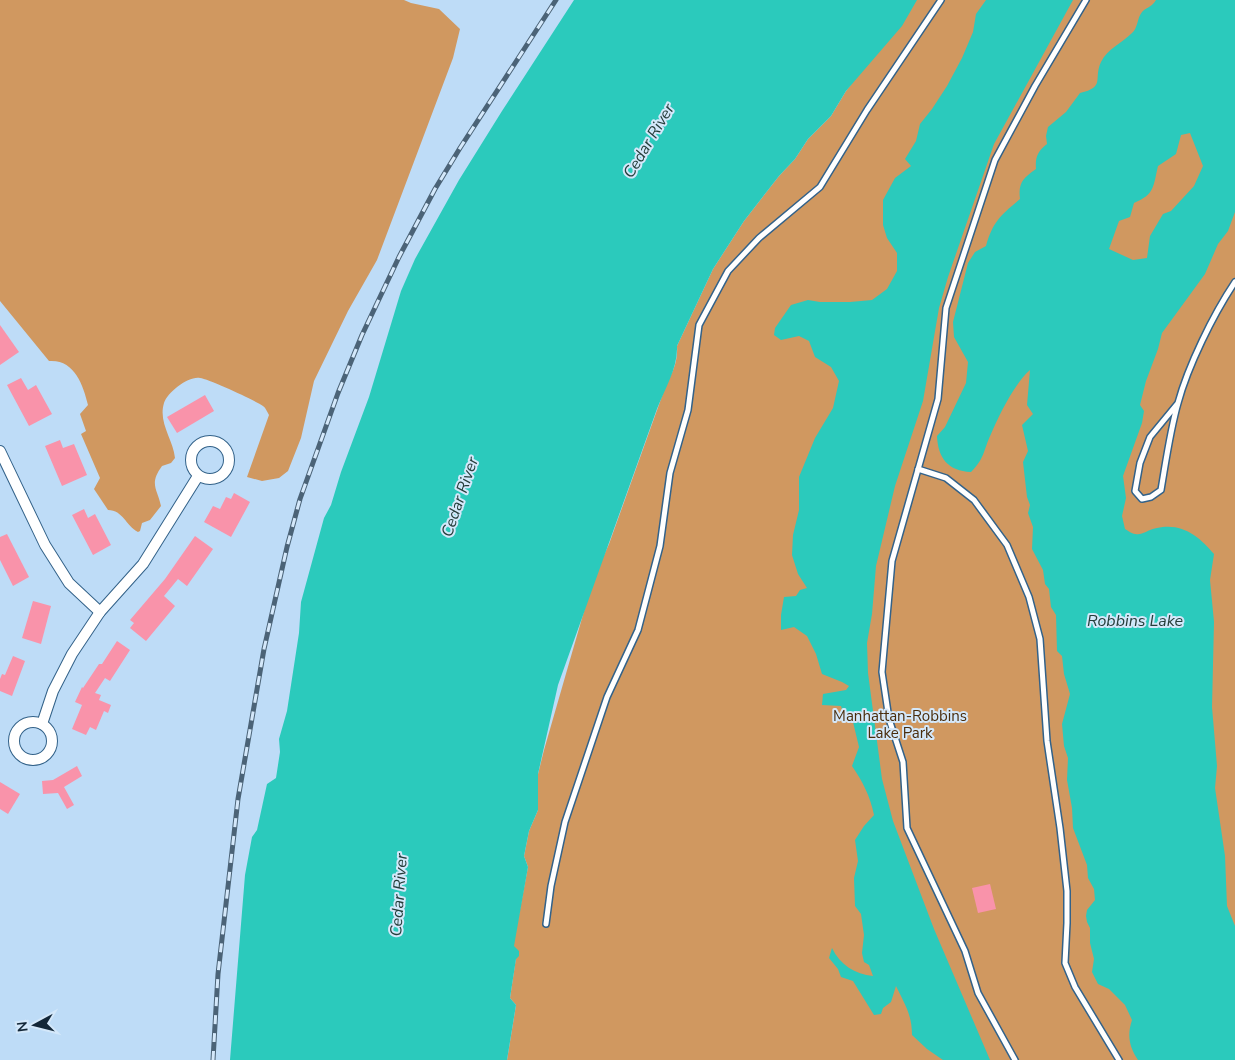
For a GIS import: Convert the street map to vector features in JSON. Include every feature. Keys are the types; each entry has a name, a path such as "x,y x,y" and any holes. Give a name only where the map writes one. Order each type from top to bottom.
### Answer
{"street":[{"path":"0,452 45,545 68,583 100,612"},
{"path":"42,724 57,683 72,654 100,612 143,564 198,476"}],"lane":[{"path":"546,924 551,886 565,822 607,697 638,630 658,556 670,472 688,410 699,325 728,270 759,238 820,187 867,110 941,0"},
{"path":"1015,1060 978,993 965,951 907,828 903,762 889,719 882,672 892,561 938,399 946,308 995,160 1035,86 1086,0"},
{"path":"1178,403 1150,437 1140,463 1135,491 1142,499 1152,497 1161,490 1178,403 1193,362 1235,282"},
{"path":"918,469 946,478 974,500 1007,544 1029,597 1040,639 1047,741 1067,890 1065,962 1075,988 1119,1060"}],"green space":[{"path":"0,0 404,0 439,9 460,29 453,58 377,260 348,311 314,381 301,438 288,471 279,478 262,481 247,477 269,415 265,408 251,399 222,386 205,379 195,378 179,386 164,403 164,424 175,458 171,463 162,466 158,472 155,486 161,506 150,520 142,523 140,531 138,532 134,529 121,515 108,510 94,489 100,478 81,434 86,431 80,414 88,405 80,381 76,374 65,364 58,361 49,361 0,301"},
{"name":"Manhattan-Robbins Lake Park","path":"916,0 1235,0 1235,1060 507,1060 516,1005 510,998 516,958 513,946 528,867 524,856 529,831 538,810 538,774 593,580 609,544 666,385 671,376 677,357 677,346 713,269 744,221 779,176 795,159 808,139 831,116 846,91"}],"water":[{"name":"Cedar River","path":"574,0 917,0 902,26 846,91 831,116 808,139 795,159 779,176 744,221 713,269 677,346 673,370 657,409 558,685 538,774 538,810 529,831 524,856 528,867 514,946 519,951 519,956 516,959 510,998 516,1005 507,1060 230,1060 245,875 252,837 257,830 267,784 276,778 280,752 279,739 287,711 299,633 301,602 324,518 331,505 341,472 369,397 401,291 415,259 459,180"},
{"path":"986,0 1073,0 994,144 948,277 939,308 923,401 895,486 876,566 872,614 867,643 868,673 882,779 893,821 934,929 990,1060 943,1060 912,1035 909,1015 896,986 891,1002 883,1008 881,1014 874,1015 853,981 841,977 838,969 829,958 832,948 839,959 849,968 873,976 869,965 864,962 862,953 864,935 861,914 855,906 854,878 858,861 855,840 874,815 866,789 852,766 859,747 853,722 844,716 841,706 822,705 823,694 846,690 849,686 822,674 816,654 807,636 794,627 781,630 781,615 784,597 796,596 800,590 807,588 798,574 792,555 793,535 799,510 799,477 815,438 833,408 839,381 831,367 815,357 809,341 799,336 781,340 774,335 775,328 791,305 808,300 850,302 872,300 887,289 897,271 897,253 887,238 883,225 883,200 895,178 911,166 905,159 916,141 920,124 947,86 962,58 973,32 976,14"},
{"name":"Robbins Lake","path":"1156,0 1235,0 1235,212 1228,231 1218,244 1205,274 1162,333 1140,405 1144,411 1142,423 1123,476 1126,498 1122,516 1125,529 1130,532 1141,534 1152,529 1166,527 1182,529 1190,532 1203,542 1214,554 1210,580 1214,622 1212,707 1217,766 1215,788 1225,856 1227,906 1235,926 1235,1060 1138,1060 1131,1046 1129,1036 1132,1020 1125,1005 1109,989 1098,984 1092,972 1094,959 1090,943 1090,928 1086,916 1087,910 1095,900 1094,889 1088,878 1087,865 1073,828 1067,780 1068,758 1064,746 1062,724 1070,694 1064,674 1062,656 1057,651 1056,615 1051,607 1049,589 1045,584 1043,570 1032,549 1033,527 1028,513 1030,505 1027,497 1023,462 1028,451 1022,425 1033,414 1027,405 1030,370 1008,400 994,426 981,458 971,472 956,469 946,462 939,451 937,436 945,427 966,383 968,362 954,337 953,322 968,263 975,252 986,246 998,219 1020,199 1022,181 1036,169 1038,155 1047,144 1048,127 1066,112 1080,93 1088,91 1096,85 1099,68 1104,57 1134,31 1142,12","holes":["1190,133 1203,166 1194,186 1171,211 1163,214 1150,236 1147,258 1133,260 1109,249 1119,221 1130,217 1134,203 1150,193 1154,185 1158,166 1176,154 1181,135"]}],"building":[{"path":"0,325 19,352 0,365"},
{"path":"21,378 28,390 36,385 52,414 29,426 7,385"},
{"path":"205,395 214,411 177,433 167,417"},
{"path":"60,440 63,448 74,444 87,475 62,486 45,446"},
{"path":"234,493 250,502 231,537 204,522 213,506 220,509 226,497 231,499"},
{"path":"84,509 88,518 95,514 111,545 93,555 72,515"},
{"path":"7,534 29,577 13,586 0,560 0,537"},
{"path":"195,536 213,549 187,586 178,579 164,596 175,606 146,641 130,628 134,623 130,620 165,579"},
{"path":"33,601 51,606 41,644 22,638"},
{"path":"117,641 130,650 110,681 105,678 95,693 101,695 99,700 111,705 108,713 104,711 96,730 90,727 86,735 72,729 82,705 75,702 82,687 99,664 102,664"},
{"path":"13,656 25,661 12,696 0,691 0,679 2,674 5,675"},
{"path":"77,766 82,776 64,787 74,805 67,809 58,793 43,794 42,781 53,780"},
{"path":"0,782 20,794 8,814 0,809"},
{"path":"990,884 996,909 978,913 972,888"}],"railway":[{"path":"213,1060 218,974 238,799 264,649 300,499 338,393 362,335 399,257 435,189 460,148 556,0"}]}
